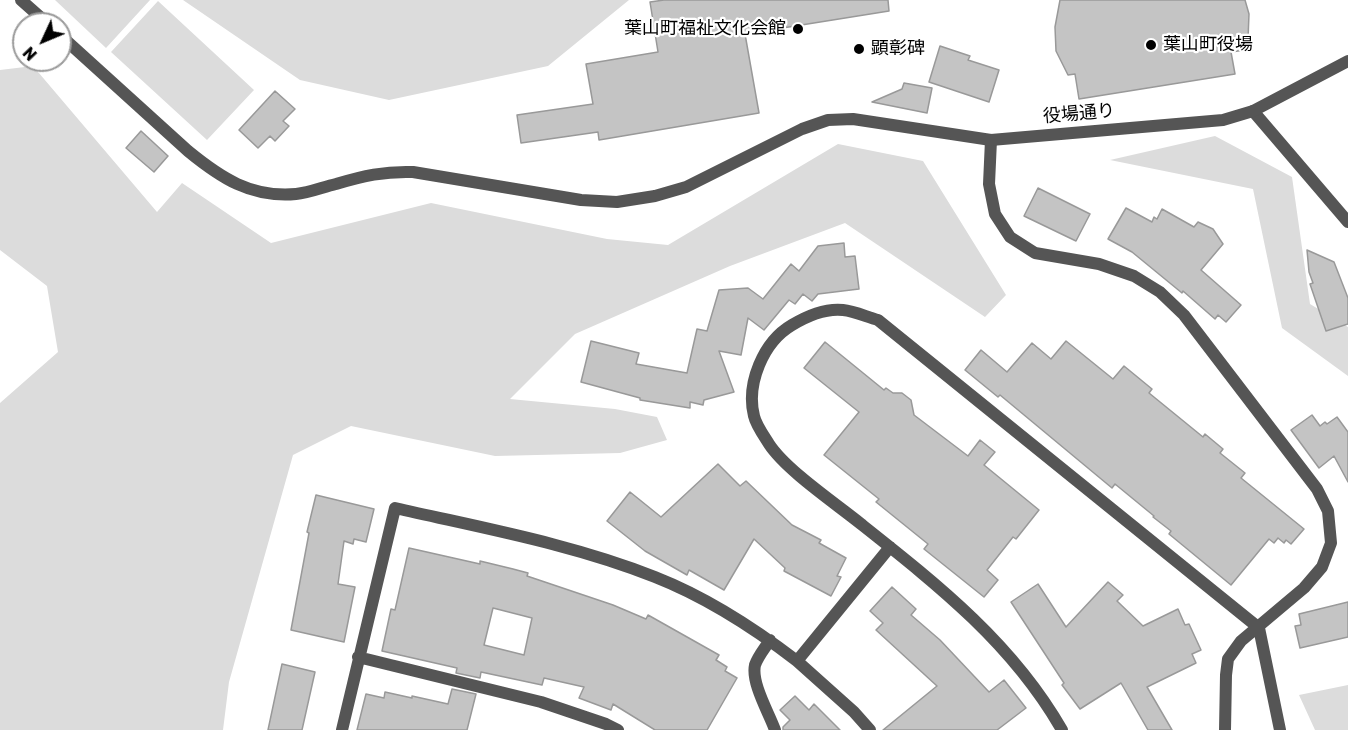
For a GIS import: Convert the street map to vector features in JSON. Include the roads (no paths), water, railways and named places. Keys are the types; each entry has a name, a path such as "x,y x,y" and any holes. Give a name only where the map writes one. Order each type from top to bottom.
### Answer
{"street":[{"path":"21,0 34,12"},
{"name":"役場通り","path":"72,46 210,169 236,185 266,194 297,195 386,171 413,171 581,200 617,202 656,196 686,187 802,129 828,120 853,119 991,140 1222,120 1253,111 1348,61"},
{"path":"1253,111 1348,222"},
{"path":"991,140 989,184 995,214 1010,237 1035,252 1099,264 1134,276 1160,292 1184,315 1317,489 1328,511 1331,543 1322,567 1304,588 1242,641 1228,659 1225,730"},
{"path":"1062,730 1040,693 986,629 792,468 770,446 754,417 752,387 762,357 784,330 811,314 843,310 878,320 1259,628 1280,730"},
{"path":"342,730 395,508 578,550 657,577 716,607 770,640 854,712 870,730"},
{"path":"797,661 890,547"},
{"path":"770,640 759,655 755,668 756,684 776,730"},
{"path":"358,657 541,702 618,730"}],"place":[{"name":"葉山町福祉文化会館","path":"798,29"},
{"name":"葉山町役場","path":"1151,45"},
{"name":"顕彰碑","path":"859,49"}]}
